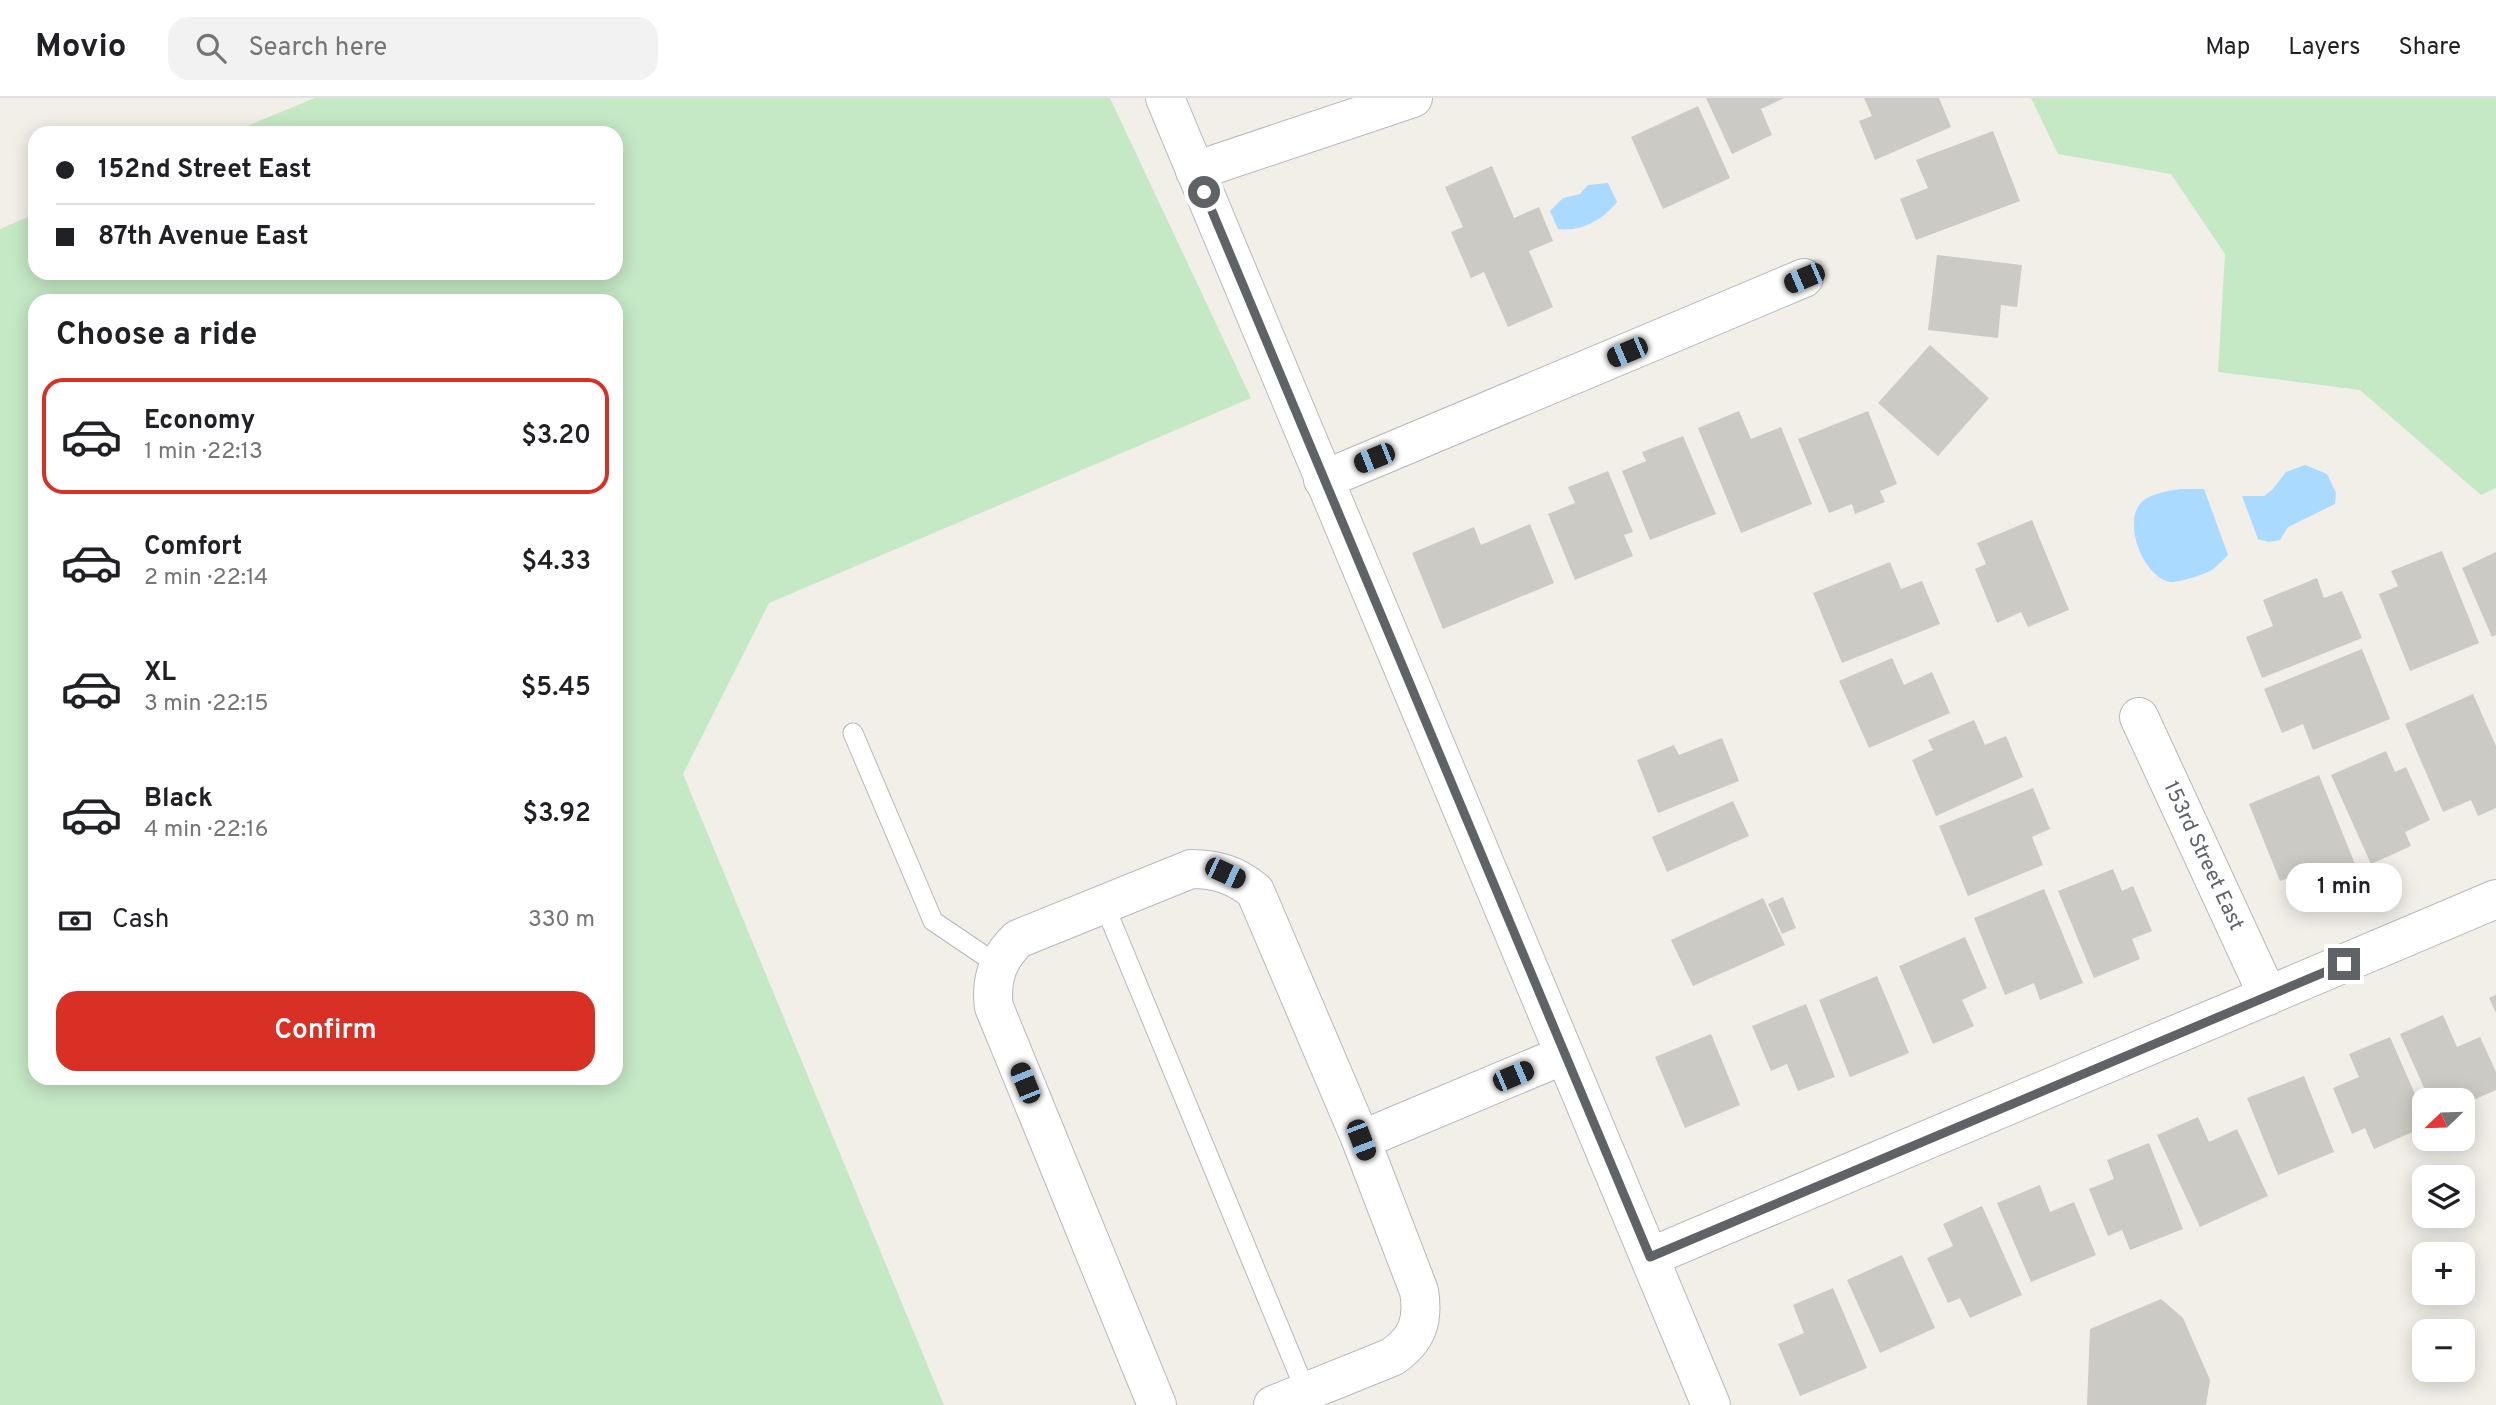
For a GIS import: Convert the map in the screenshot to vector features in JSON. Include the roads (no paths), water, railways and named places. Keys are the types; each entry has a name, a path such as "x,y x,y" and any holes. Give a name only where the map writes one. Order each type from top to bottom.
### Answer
{"street":[{"path":"1165,98 1711,1405"},
{"path":"1195,171 1413,98"},
{"path":"1324,480 1804,278"},
{"name":"153rd Street East","path":"2139,717 2268,996"},
{"path":"1157,1405 994,1007 992,993 998,965 1018,939 1191,869 1225,873 1241,880 1255,891 1361,1140 1419,1291 1422,1306 1420,1320 1407,1346 1392,1357 1289,1399"},
{"path":"1650,1257 2496,900"},
{"path":"1361,1140 1564,1055"}],"lane":[{"path":"853,733 933,921 998,965"},
{"path":"1104,904 1289,1399"}],"water":[{"path":"1608,183 1617,202 1605,214 1583,227 1558,229 1550,211 1563,198 1580,194 1588,185"},
{"path":"2305,465 2327,474 2336,493 2335,504 2288,527 2280,540 2269,542 2258,539 2242,496 2264,496 2286,472"},
{"path":"2180,489 2204,489 2228,555 2209,572 2170,582 2152,571 2145,561 2135,537 2135,513 2140,504 2148,498"}]}
